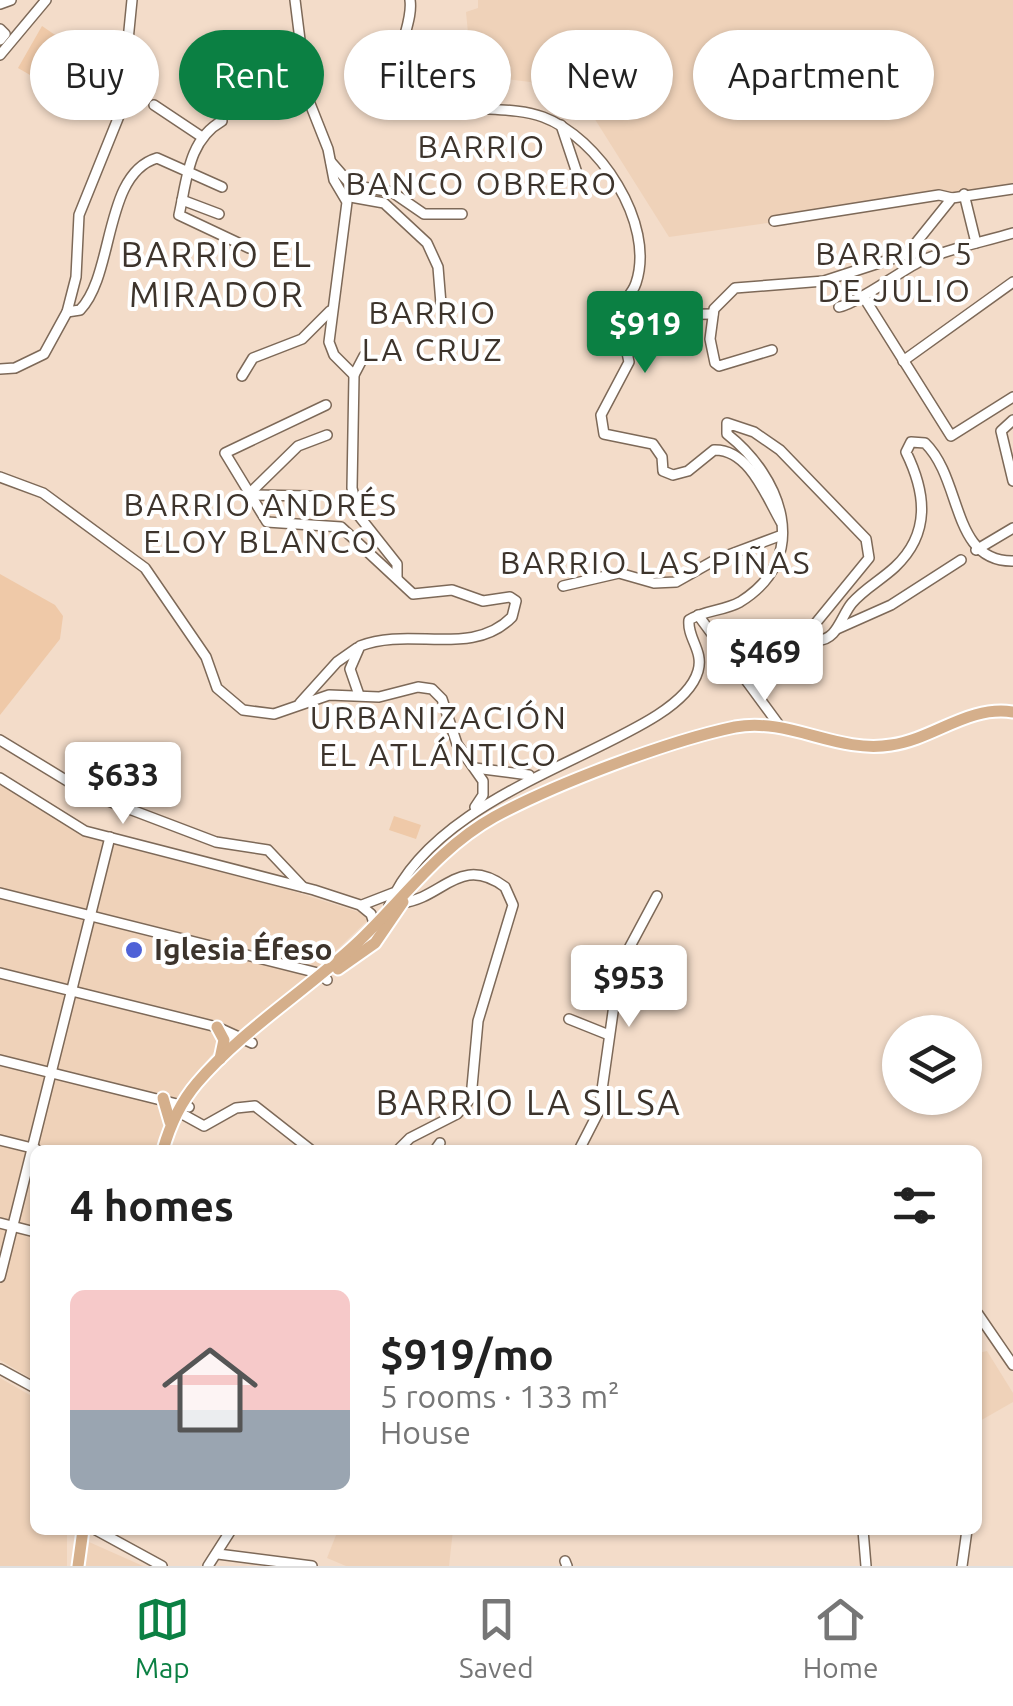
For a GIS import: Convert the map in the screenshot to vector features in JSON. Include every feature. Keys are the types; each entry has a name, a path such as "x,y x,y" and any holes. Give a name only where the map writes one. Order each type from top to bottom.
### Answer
{"main road":[{"path":"168,1132 215,1068 324,977 409,886 466,835 526,802 681,742 732,728 778,725 846,743 881,746 915,740 972,714 1013,712"},
{"path":"324,977 375,943 409,886"},
{"path":"375,943 386,914"},
{"path":"338,969 368,942 375,926"},
{"path":"215,1068 224,1040 217,1027"},
{"path":"163,1098 170,1114 167,1145"},
{"path":"169,1145 185,1108"},
{"path":"78,1566 81,1535"}],"street":[{"path":"0,4 11,0"},
{"path":"0,54 46,0"},
{"path":"0,369 16,368 44,354 67,312 76,278 79,215 122,111 132,0"},
{"path":"295,0 306,96 334,180 348,208 330,348 354,375"},
{"path":"410,0 402,66 405,78 427,99 450,106 517,109 561,125 589,148 624,194 638,230 634,288 602,323 624,344 630,362 601,416 601,428 610,438 652,444 662,457 663,470 673,475 688,470 714,450 733,453 750,471 782,530"},
{"path":"0,29 5,34 0,40"},
{"path":"159,109 202,138"},
{"path":"222,121 202,138 187,170 179,215 250,248"},
{"path":"561,125 564,146 581,185"},
{"path":"67,312 80,310 90,296 114,216 134,172 157,158 222,187"},
{"path":"331,162 350,185 390,192 424,214 462,214"},
{"path":"774,221 939,195 952,198 1013,189"},
{"path":"964,194 976,244"},
{"path":"345,196 384,203 427,243 438,267 440,304"},
{"path":"772,350 718,366 714,363 712,314 735,288 824,281 907,254 952,198"},
{"path":"182,200 219,214"},
{"path":"839,308 926,259 1013,233"},
{"path":"907,254 926,259"},
{"path":"877,265 884,280"},
{"path":"903,360 1013,282"},
{"path":"863,296 951,436 1009,400 1013,418 1001,431 1013,481"},
{"path":"242,376 253,358 302,339 332,309"},
{"path":"648,315 712,314"},
{"path":"364,356 354,375 353,496 360,516 397,564 397,577"},
{"path":"294,708 337,662 358,648 387,638 482,638 501,628 514,613 512,597 483,602 452,590 418,596 341,527 270,524 225,453 326,405"},
{"path":"462,819 536,774 638,727 674,702 700,667 688,626 698,615 738,603 758,587 774,564 782,530 782,509 752,452 728,434 728,423 754,432 780,450 816,491 862,532 869,558 820,618 814,635 824,641 837,629 856,598 904,558 919,531 924,501 906,452 909,443 922,442 940,460 976,550"},
{"path":"252,494 298,446 327,435"},
{"path":"0,477 43,494 145,568 206,657 222,694 257,714 294,708 329,695 432,689 442,699 454,738 484,790 478,804 427,847 395,891 386,914"},
{"path":"252,494 311,496"},
{"path":"976,550 1013,528"},
{"path":"562,586 619,573 654,583 676,582 714,560 782,530"},
{"path":"976,550 1013,562"},
{"path":"837,629 890,605 961,560"},
{"path":"698,615 778,725"},
{"path":"358,648 350,676 359,695"},
{"path":"0,740 86,792 216,842 277,855 303,886"},
{"path":"474,768 507,776 536,774"},
{"path":"0,778 69,823 360,905 371,914 375,926"},
{"path":"37,1145 110,837"},
{"path":"258,876 277,872 277,855"},
{"path":"402,903 424,900 454,876 475,875 505,887 513,904 478,1022 471,1098 457,1114 403,1145"},
{"path":"360,905 380,902 395,891"},
{"path":"0,893 324,977"},
{"path":"582,1145 599,1110 609,1034 626,954 657,896"},
{"path":"0,973 217,1027 250,1041"},
{"path":"569,1019 609,1034"},
{"path":"0,1060 163,1098 185,1108 204,1126 236,1108 254,1106 304,1145"},
{"path":"0,1140 30,1148"},
{"path":"0,1278 30,1170"},
{"path":"0,1222 30,1231"},
{"path":"982,1320 1013,1364"},
{"path":"0,1368 30,1385"},
{"path":"105,1535 162,1566"},
{"path":"208,1566 228,1535"},
{"path":"863,1535 866,1566"},
{"path":"962,1566 967,1535"},
{"path":"218,1554 312,1566"}],"shaded area":[{"path":"478,0 1013,0 1013,188 669,237 595,120 673,120 673,30 531,30 531,83 511,80 511,30 468,30 466,12 478,8"},
{"path":"30,47 30,75 18,68"},
{"path":"0,574 55,605 63,616 60,639 0,715"},
{"path":"0,784 85,837 286,889 365,914 368,920 259,1024 214,1052 181,1093 161,1145 30,1145 30,1378 0,1360"},
{"path":"394,816 421,825 416,839 389,830"},
{"path":"987,1351 1013,1393 1013,1402 982,1420 982,1352"},
{"path":"0,1378 30,1395 30,1535 67,1535 67,1566 0,1566"},
{"path":"336,1535 452,1535 449,1566 346,1566 327,1558"},
{"path":"89,1542 143,1566 86,1566"}],"place":[{"name":"Iglesia Éfeso","path":"134,950"}],"district":[{"name":"BARRIO BANCO OBRERO","path":"482,166"},
{"name":"BARRIO 5 DE JULIO","path":"895,272"},
{"name":"BARRIO EL MIRADOR","path":"217,275"},
{"name":"BARRIO LA CRUZ","path":"433,332"},
{"name":"BARRIO ANDRÉS ELOY BLANCO","path":"261,524"},
{"name":"BARRIO LAS PIÑAS","path":"656,563"},
{"name":"URBANIZACIÓN EL ATLÁNTICO","path":"439,736"},
{"name":"BARRIO LA SILSA","path":"529,1103"}]}
